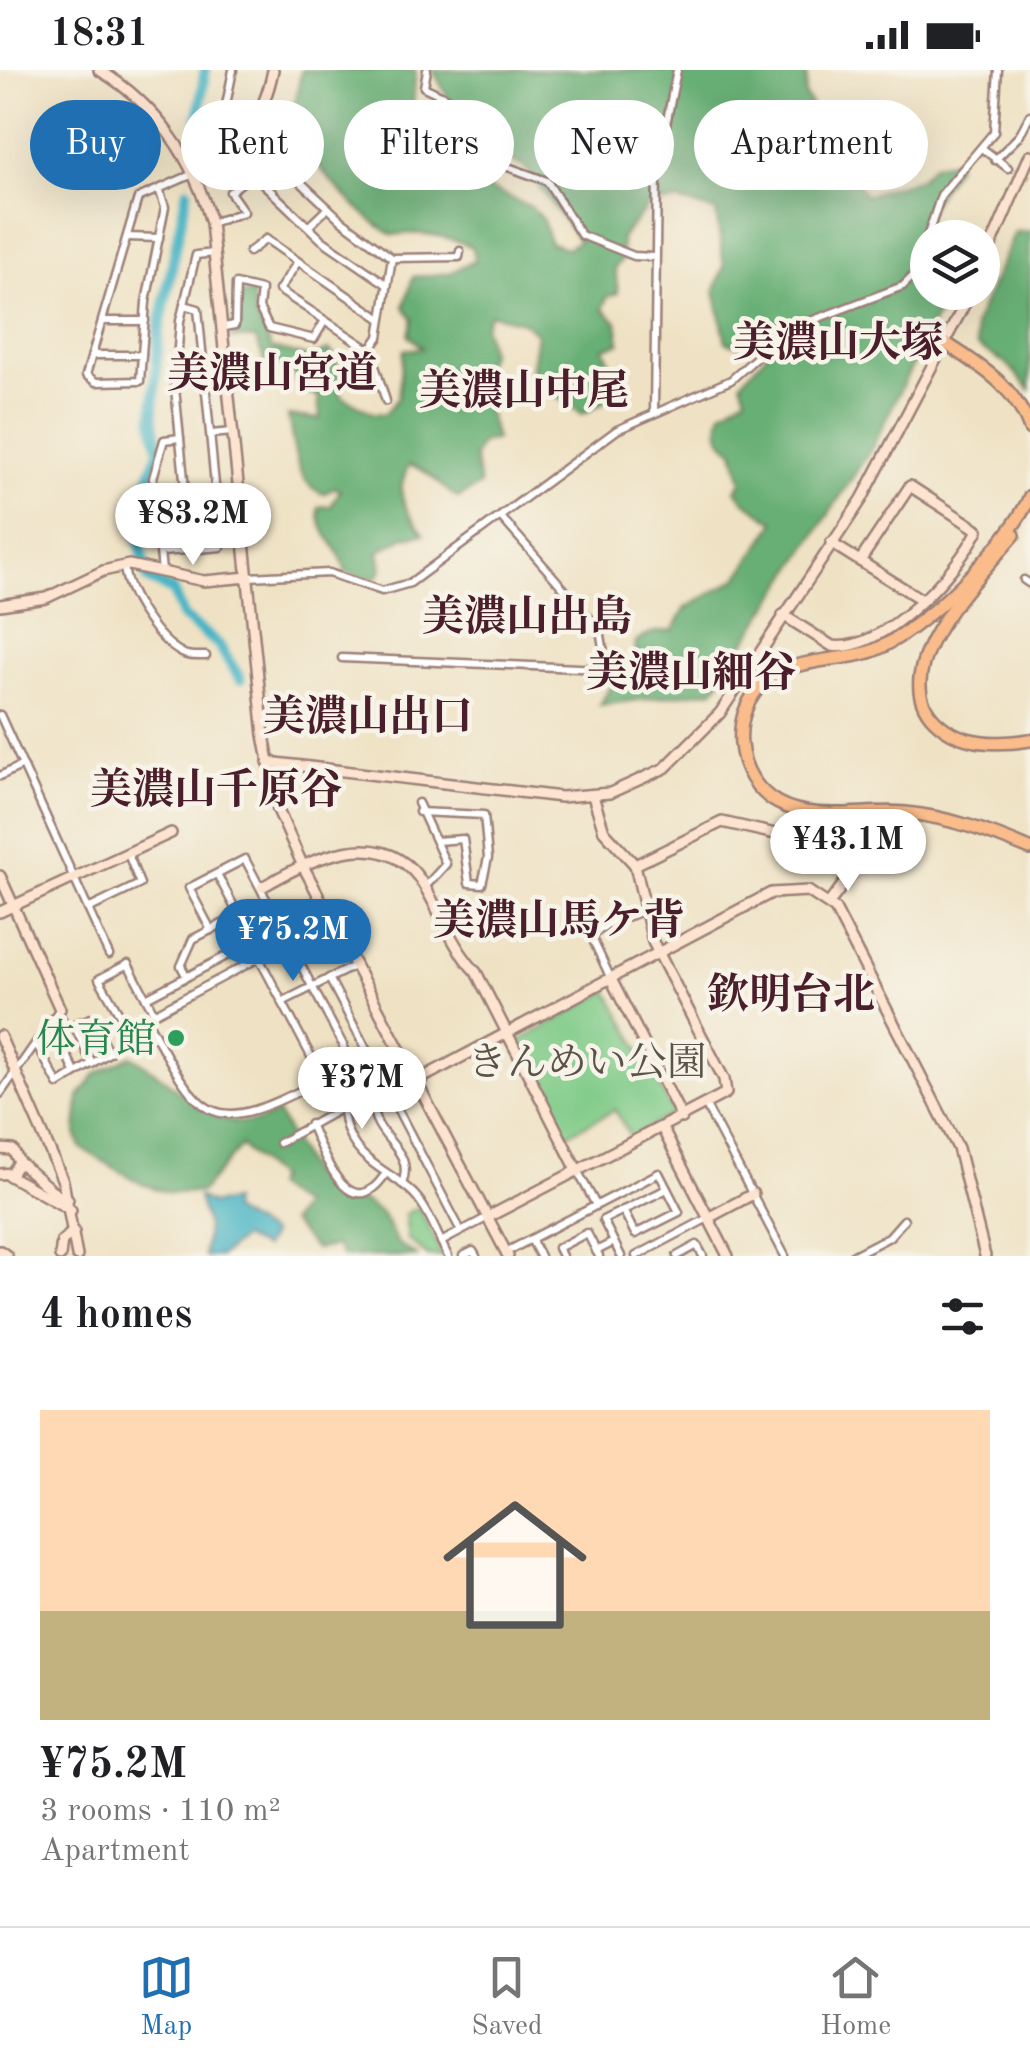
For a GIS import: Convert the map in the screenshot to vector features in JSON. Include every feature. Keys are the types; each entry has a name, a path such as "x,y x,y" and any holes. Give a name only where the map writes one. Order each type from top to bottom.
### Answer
{"highway":[{"path":"946,344 1003,376 1030,412"},
{"path":"946,344 1000,380 1017,400 1030,429"},
{"path":"1030,496 1010,531 947,599 906,634 874,650 795,666 768,680 750,699 741,726 747,768 776,802 808,812 934,817 1030,850"},
{"path":"1030,510 951,610 927,652 919,682 925,707 948,731 985,742 1030,740"}],"street":[{"path":"99,70 129,90 160,122 181,154"},
{"path":"226,100 232,70"},
{"path":"264,100 273,70"},
{"path":"426,70 424,86 496,121 494,162 547,181 580,235 634,256 653,257"},
{"path":"654,413 657,170 677,70"},
{"path":"0,605 46,598 124,566 141,566 204,581 330,573 382,592 426,575 461,542 501,517 602,438 731,380 787,330 902,286 915,274 941,194 958,170 982,149 998,119 998,70"},
{"path":"995,160 1018,136 1030,115"},
{"path":"982,149 1008,168"},
{"path":"1000,225 1030,155"},
{"path":"159,190 165,206 137,383 89,380 86,375 138,198 159,190"},
{"path":"200,190 216,253 268,762 278,810 302,864 507,1254 659,1173 679,1212 635,1234 624,1210"},
{"path":"211,223 244,212 230,192 233,190"},
{"path":"271,190 322,240 386,284"},
{"path":"309,190 392,258 459,256 460,251"},
{"path":"310,226 328,208"},
{"path":"127,238 159,238"},
{"path":"248,252 266,239 381,319"},
{"path":"191,550 175,388 184,305 196,255 216,253"},
{"path":"370,350 378,337 392,258"},
{"path":"298,264 279,290 370,350 386,401"},
{"path":"224,326 235,325 236,284 261,290 259,308 269,328 314,339 324,322"},
{"path":"162,552 221,547 198,309 184,305"},
{"path":"268,762 542,796 593,796 626,788 679,758 712,724 742,682 782,615 862,499 962,310"},
{"path":"103,321 145,321"},
{"path":"92,355 142,356"},
{"path":"210,434 233,432"},
{"path":"162,573 153,478 164,440 180,438"},
{"path":"782,615 840,647 865,641 912,612 978,530 916,487 906,488 860,561"},
{"path":"342,658 602,669 606,664 600,630 501,517"},
{"path":"831,543 922,600"},
{"path":"124,566 125,577 158,632 183,655 206,656"},
{"path":"0,714 109,955"},
{"path":"0,776 23,765"},
{"path":"441,1242 706,1106 723,1096 727,1088 658,954 643,911 635,865 604,830 593,796"},
{"path":"425,887 446,864 418,808 484,815 488,858 482,884 469,883 463,839 436,841"},
{"path":"635,865 722,822 780,835 842,825 851,832 851,874 830,902"},
{"path":"0,912 170,833"},
{"path":"262,886 328,852 382,854 404,862 425,887 596,1206"},
{"path":"88,909 140,884 128,854"},
{"path":"211,930 189,888 245,859 343,1045 347,1072 342,1108 349,1135 364,1158 418,1198 448,1256"},
{"path":"217,874 239,916"},
{"path":"0,876 67,1027 91,1018 113,1051 58,1084 36,1043"},
{"path":"388,1096 776,891 808,891 830,902 958,1148 984,1256"},
{"path":"187,977 182,966 193,939 267,901"},
{"path":"643,911 609,923 591,936 682,1118"},
{"path":"146,998 282,927"},
{"path":"146,998 128,964 99,979 127,1027 150,1016 259,958 323,1080 262,1112 244,1115 215,1111 194,1100 150,1016 146,998"},
{"path":"282,1002 357,964"},
{"path":"329,978 460,1231"},
{"path":"0,1094 59,1011"},
{"path":"51,1022 75,1072"},
{"path":"74,1025 92,1064"},
{"path":"0,1036 68,1199 77,1256"},
{"path":"347,1072 364,1081 377,1122 400,1150 406,1163 402,1184"},
{"path":"706,1106 785,1256"},
{"path":"279,1144 342,1108"},
{"path":"310,1124 341,1185 357,1194 366,1193 375,1190 384,1176"},
{"path":"662,1128 728,1256"},
{"path":"0,1148 13,1150 18,1162 57,1195 68,1199"},
{"path":"18,1162 4,1175 71,1210"},
{"path":"622,1256 603,1220 667,1188"},
{"path":"636,1256 753,1194"},
{"path":"664,1220 673,1236"},
{"path":"852,1256 889,1237 904,1220"},
{"path":"60,1256 62,1241 74,1231"},
{"path":"562,1256 558,1248 586,1233 597,1253 614,1242"},
{"path":"531,1239 540,1256"},
{"path":"677,1256 697,1246 703,1256"},
{"path":"0,1251 7,1256"},
{"path":"463,1256 473,1251 476,1256"}],"green space":[{"path":"301,70 416,70 413,100 344,100 344,190 492,190 531,207 543,220 550,243 566,248 579,241 542,190 674,190 674,100 534,100 534,179 525,167 514,162 514,100 449,100 433,70 802,70 807,77 808,100 694,100 694,190 861,190 865,196 883,190 928,190 928,169 933,164 957,164 926,220 910,220 910,310 939,310 873,446 714,690 600,705 615,678 634,671 636,642 651,633 673,630 686,608 738,578 775,522 744,501 736,490 742,482 734,450 720,434 722,412 746,396 741,382 767,353 758,342 741,346 726,342 715,290 724,266 716,211 678,201 650,204 621,238 622,259 615,268 618,293 607,297 603,309 617,322 620,343 604,348 624,400 611,398 583,414 530,380 537,333 523,322 490,314 484,326 490,351 479,382 496,439 481,443 474,456 480,485 458,498 422,470 409,465 402,485 403,501 424,534 405,537 379,551 382,569 376,579 346,573 319,516 319,507 331,506 340,491 335,487 324,494 307,481 297,461 288,416 320,419 318,396 301,391 290,367 266,365 256,339 230,338 240,327 236,295 252,293 256,320 265,330 271,348 310,357 329,350 336,357 341,396 373,413 385,414 398,398 404,350 422,348 409,335 413,319 404,307 413,277 450,273 475,260 472,247 423,234 393,235 366,216 324,172 324,100 296,100"},
{"path":"1030,231 1030,390 1007,364 977,346 974,325 981,310 1000,310 1000,266 1015,232"},
{"name":"きんめい公園","path":"608,991 674,1113 631,1138 615,1110 566,1135 518,1042"},
{"path":"131,1056 218,1117 236,1122 256,1121 277,1112 310,1173 345,1201 363,1201 383,1215 397,1243 417,1256 341,1256 337,1246 315,1249 290,1222 302,1206 273,1187 277,1178 241,1146 201,1192 170,1193 142,1184 81,1148 76,1133 79,1097 95,1075"},
{"path":"419,1207 443,1256 428,1256 408,1239 405,1214"}],"water":[{"path":"198,1197 212,1204 232,1201 231,1211 271,1234 264,1248 242,1238 220,1256 204,1256 207,1227"}],"waterway":[{"path":"201,100 205,70"},
{"path":"187,191 159,331 153,419 159,451 134,516 148,579 173,591 183,617 218,644 240,679"}],"tunnel":[{"path":"1008,168 1030,178"}],"place":[{"name":"体育館","path":"176,1038"}],"district":[{"name":"美濃山大塚","path":"838,341"},
{"name":"美濃山宮道","path":"272,372"},
{"name":"美濃山中尾","path":"524,389"},
{"name":"美濃山出島","path":"527,615"},
{"name":"美濃山細谷","path":"691,671"},
{"name":"美濃山出口","path":"368,715"},
{"name":"美濃山千原谷","path":"216,788"},
{"name":"美濃山馬ケ背","path":"559,919"},
{"name":"欽明台北","path":"791,993"}]}
